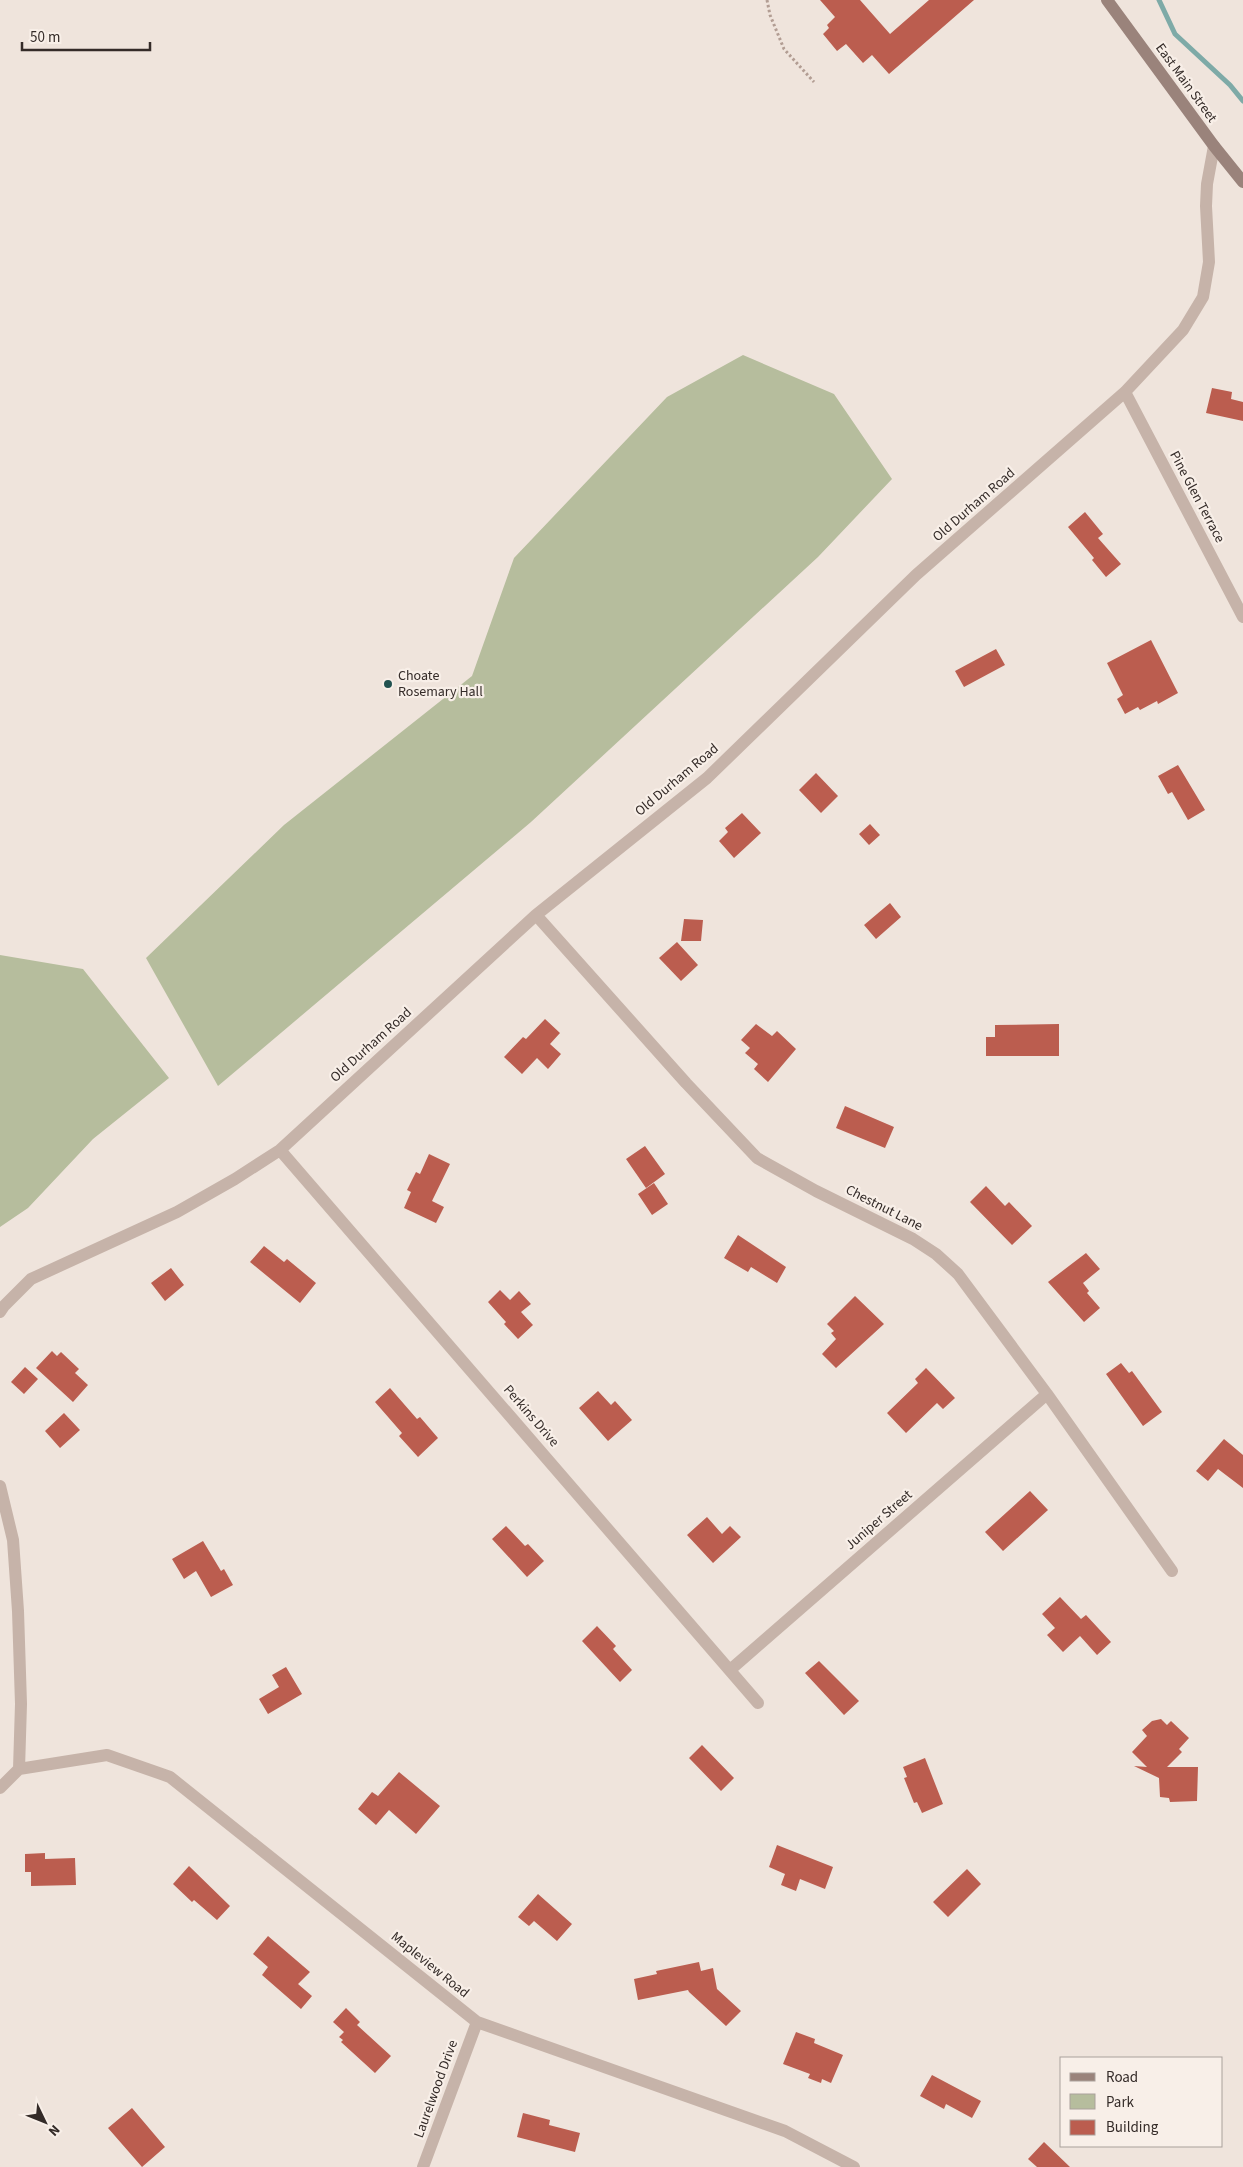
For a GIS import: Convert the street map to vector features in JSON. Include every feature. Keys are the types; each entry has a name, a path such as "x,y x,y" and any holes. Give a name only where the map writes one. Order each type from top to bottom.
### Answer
{"main road":[{"name":"East Main Street","path":"1107,0 1214,146 1243,182"}],"street":[{"name":"Old Durham Road","path":"0,1312 32,1279 177,1212 235,1179 280,1150 536,915 707,778 916,575 1125,392 1183,330 1203,297 1209,262 1206,206 1207,184 1214,146"},
{"name":"Pine Glen Terrace","path":"1125,392 1243,617"},
{"name":"Chestnut Lane","path":"536,915 686,1083 757,1158 816,1191 913,1238 936,1254 958,1274 1047,1394 1172,1571"},
{"name":"Perkins Drive","path":"280,1150 758,1703"},
{"name":"Juniper Street","path":"730,1670 1047,1394"},
{"path":"0,1486 13,1540 18,1611 21,1704 19,1769 0,1788"},
{"name":"Mapleview Road","path":"19,1769 107,1754 170,1777 477,2022 785,2130 854,2167"},
{"name":"Laurelwood Drive","path":"423,2167 477,2022"}],"path":[{"path":"767,0 770,15 784,49 814,82"}],"green space":[{"path":"743,355 834,394 892,479 818,557 531,822 218,1086 146,958 284,825 472,676 514,558 667,397"},
{"path":"0,955 83,969 169,1078 93,1139 28,1208 0,1227"}],"building":[{"path":"820,0 860,0 890,34 929,0 974,0 889,74 872,55 863,63 846,44 837,51 823,34 829,28 827,25 835,17"},
{"path":"1212,388 1232,392 1231,399 1243,402 1243,421 1206,413"},
{"path":"1085,512 1103,534 1098,538 1121,564 1106,577 1092,560 1094,558 1068,527"},
{"path":"1151,640 1178,693 1158,704 1157,701 1140,710 1138,707 1125,714 1117,699 1123,695 1107,663"},
{"path":"996,649 1005,665 964,687 955,671"},
{"path":"1178,765 1205,810 1188,820 1172,792 1168,794 1158,776"},
{"path":"816,773 838,796 821,813 799,790"},
{"path":"742,813 761,833 734,858 719,841 728,832 725,828"},
{"path":"870,824 880,835 869,845 859,834"},
{"path":"890,903 901,917 876,939 864,925"},
{"path":"684,919 703,920 701,941 681,941"},
{"path":"677,942 698,965 681,981 659,958"},
{"path":"545,1019 560,1033 550,1044 561,1054 548,1069 537,1058 522,1074 504,1057 523,1037 526,1039"},
{"path":"756,1024 772,1036 777,1031 796,1049 768,1082 754,1069 758,1064 745,1053 750,1048 741,1040"},
{"path":"1059,1024 1059,1056 986,1056 986,1037 995,1037 995,1025"},
{"path":"845,1106 894,1127 885,1148 836,1128"},
{"path":"645,1146 665,1174 646,1188 626,1159"},
{"path":"429,1154 450,1164 432,1201 444,1207 436,1223 404,1208 411,1192 407,1190 416,1172 420,1174"},
{"path":"654,1183 668,1204 652,1215 638,1194"},
{"path":"986,1186 1005,1206 1009,1202 1032,1226 1012,1245 970,1202"},
{"path":"738,1235 786,1267 777,1283 751,1267 748,1272 724,1258"},
{"path":"264,1246 284,1262 287,1259 316,1283 300,1303 250,1262"},
{"path":"1086,1253 1100,1269 1083,1283 1089,1291 1087,1293 1100,1308 1084,1322 1048,1282"},
{"path":"171,1268 184,1285 165,1301 151,1283"},
{"path":"500,1290 510,1300 519,1291 531,1304 521,1312 533,1325 518,1339 488,1302"},
{"path":"855,1296 884,1324 836,1368 822,1354 836,1339 831,1333 834,1331 827,1324"},
{"path":"52,1351 57,1356 61,1352 79,1369 75,1373 88,1385 73,1402 36,1368"},
{"path":"1121,1363 1129,1373 1132,1371 1162,1412 1143,1426 1106,1374"},
{"path":"25,1367 38,1379 24,1394 11,1382"},
{"path":"926,1368 955,1398 943,1409 937,1403 906,1433 887,1413 918,1383 915,1379"},
{"path":"390,1388 417,1419 420,1417 438,1438 418,1457 399,1436 402,1433 375,1402"},
{"path":"598,1391 611,1405 615,1401 632,1420 608,1441 579,1408"},
{"path":"64,1413 80,1430 60,1448 45,1431"},
{"path":"1224,1439 1243,1455 1243,1488 1218,1469 1208,1481 1196,1471"},
{"path":"1030,1491 1048,1510 1003,1551 985,1532"},
{"path":"707,1517 722,1534 730,1526 741,1537 713,1563 687,1535"},
{"path":"506,1526 525,1546 528,1544 544,1561 527,1577 492,1539"},
{"path":"203,1541 221,1571 224,1569 233,1585 211,1597 196,1571 184,1579 172,1559"},
{"path":"1060,1597 1081,1619 1086,1615 1111,1642 1097,1655 1080,1636 1063,1652 1047,1635 1055,1628 1042,1614"},
{"path":"597,1626 616,1646 613,1649 632,1670 620,1682 582,1641"},
{"path":"819,1661 859,1701 844,1715 805,1673"},
{"path":"286,1667 302,1694 268,1714 259,1699 279,1687 272,1675"},
{"path":"1161,1719 1167,1725 1171,1721 1189,1738 1179,1749 1182,1752 1167,1767 1198,1767 1197,1801 1170,1802 1169,1798 1160,1797 1159,1778 1134,1766 1147,1767 1132,1752 1147,1736 1142,1730 1152,1721"},
{"path":"702,1745 734,1778 721,1791 689,1758"},
{"path":"925,1758 943,1804 922,1813 917,1802 914,1803 904,1778 907,1777 903,1767"},
{"path":"399,1772 440,1806 416,1834 389,1810 376,1825 358,1809 372,1792 378,1796"},
{"path":"777,1845 833,1867 825,1889 800,1879 796,1891 781,1885 785,1874 769,1867"},
{"path":"45,1853 45,1859 75,1858 76,1885 31,1886 31,1872 25,1872 25,1854"},
{"path":"189,1866 230,1906 217,1920 194,1900 192,1902 173,1884"},
{"path":"967,1869 981,1884 948,1917 933,1902"},
{"path":"538,1894 572,1924 557,1941 534,1921 529,1926 518,1917"},
{"path":"268,1936 310,1972 298,1984 312,1996 301,2009 262,1975 268,1967 253,1954"},
{"path":"699,1962 701,1971 713,1968 717,1989 741,2011 726,2026 688,1990 638,2000 634,1979 657,1974 656,1971"},
{"path":"346,2008 360,2022 357,2025 391,2056 375,2073 341,2042 343,2040 339,2037 344,2032 333,2022"},
{"path":"796,2032 815,2039 814,2043 843,2055 831,2083 822,2079 821,2083 808,2078 810,2074 783,2064"},
{"path":"932,2075 981,2101 972,2118 946,2104 944,2109 920,2096"},
{"path":"132,2108 165,2147 142,2167 108,2128"},
{"path":"523,2113 550,2120 549,2125 580,2133 575,2152 517,2137"},
{"path":"1044,2142 1070,2167 1037,2167 1028,2159"}],"waterway":[{"path":"1159,0 1175,34 1230,85 1243,101"}],"place":[{"name":"Choate Rosemary Hall","path":"388,684"}]}
